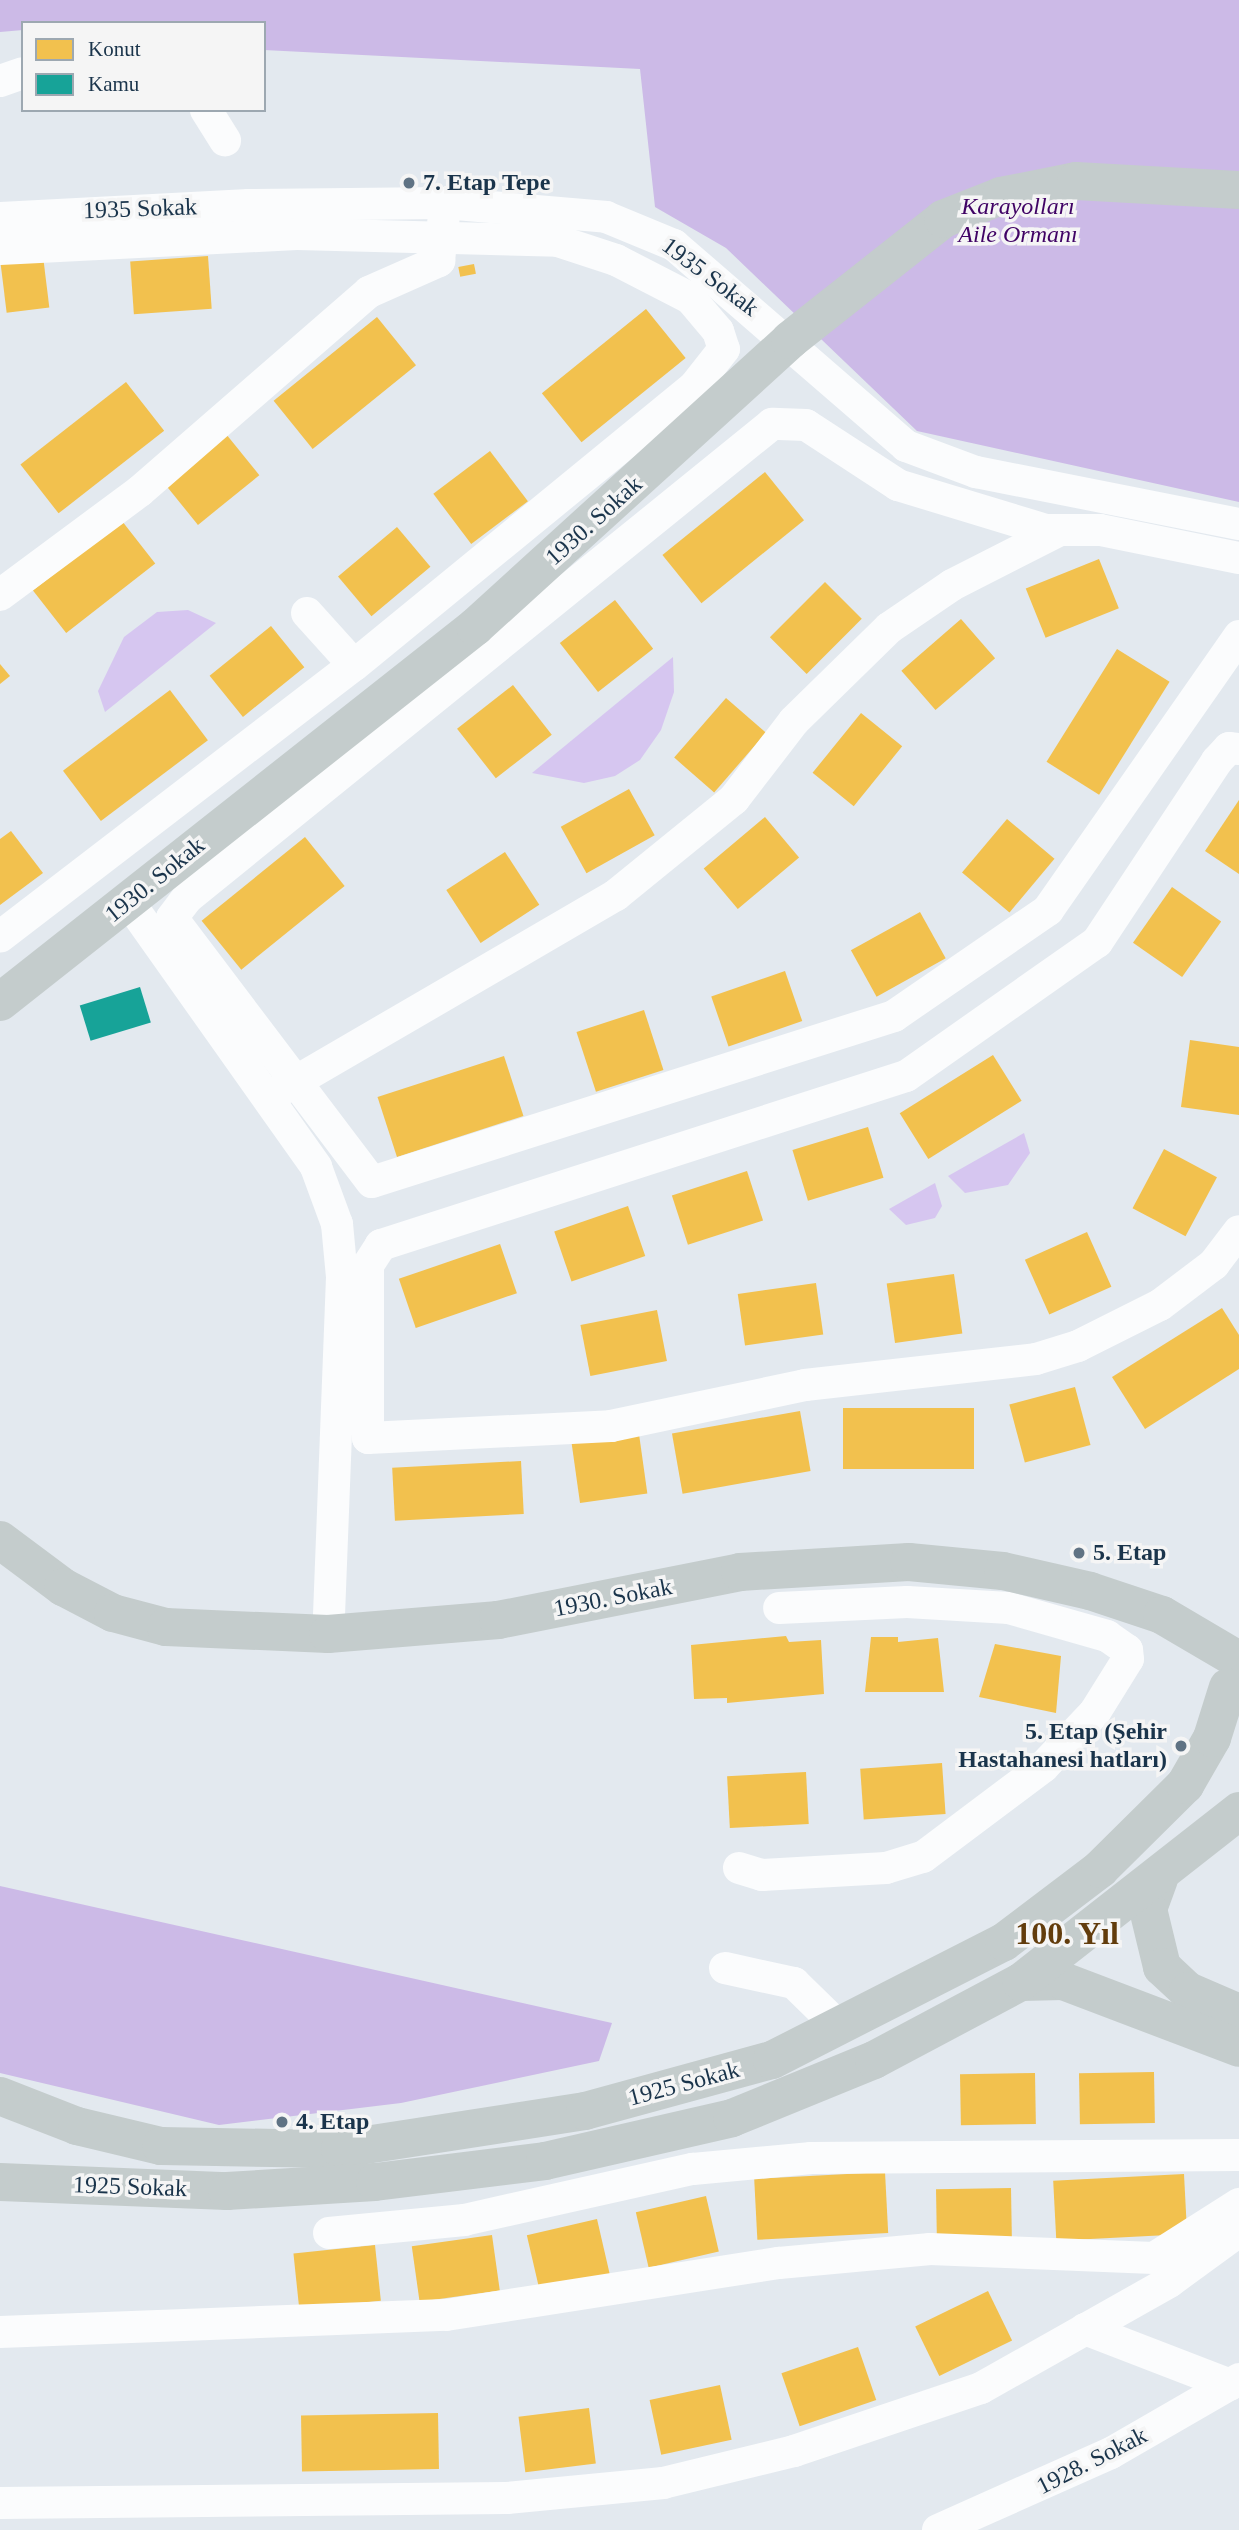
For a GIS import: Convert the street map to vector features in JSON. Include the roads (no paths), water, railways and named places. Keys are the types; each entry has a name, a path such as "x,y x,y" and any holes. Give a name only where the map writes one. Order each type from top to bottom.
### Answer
{"main road":[{"name":"1930. Sokak","path":"0,1002 475,627 790,340 943,219 1000,196 1076,181 1239,190"},
{"name":"1930. Sokak","path":"0,1540 63,1587 113,1613 166,1627 328,1633 498,1620 740,1572 909,1562 1003,1571 1090,1591 1162,1615 1234,1674"},
{"name":"1925 Sokak","path":"0,2096 77,2126 161,2147 340,2149 585,2111 772,2060 1004,1942 1100,1869 1185,1785 1212,1738 1234,1674"},
{"name":"1925 Sokak","path":"9,2180 227,2191 375,2182 545,2161 732,2118 874,2060 1021,1982 1159,1879 1239,1811"},
{"path":"1159,1879 1148,1909 1162,1967 1188,1992 1239,2013"},
{"name":"1925 Sokak","path":"1021,1982 1063,1981 1239,2048"},
{"path":"0,2110 77,2126"}],"street":[{"path":"0,81 21,74"},
{"path":"207,112 225,140"},
{"path":"0,595 140,491 369,292 439,261 444,236 444,203"},
{"name":"1935 Sokak","path":"0,218 249,205 444,203 576,210 639,228 674,245 790,340 873,423 944,462 1239,524"},
{"path":"0,249 297,234 558,240 616,260 690,298 718,331 724,349 694,387 354,665 0,937"},
{"path":"1239,558 1100,530 1058,531 898,485 806,425 786,420 748,438 187,898 172,918 372,1182 894,1016 1048,910 1239,636"},
{"path":"269,1097 615,895 734,799 794,721 889,628 952,584 1058,531"},
{"path":"307,613 354,665"},
{"path":"368,1438 368,1265 382,1245 906,1076 1097,942 1217,761 1229,748 1239,748"},
{"path":"128,901 316,1167 337,1224 342,1277 328,1633"},
{"path":"336,1437 368,1438 611,1426 804,1384 1035,1359 1078,1346 1160,1305 1214,1264 1239,1231"},
{"path":"907,1602 909,1562"},
{"path":"739,1868 762,1875 873,1869 923,1857 1044,1766 1095,1712 1128,1659 1127,1650 1107,1636 1009,1608 907,1602 779,1608"},
{"path":"725,1968 794,1983 838,2026"},
{"path":"329,2233 464,2220 692,2169 798,2159 1239,2155"},
{"path":"0,2332 446,2315 779,2263 930,2249 1154,2258 1239,2204"},
{"path":"0,2503 441,2500 663,2483 794,2451 981,2388 1085,2329 1239,2231"},
{"path":"1085,2329 1235,2382"},
{"name":"1928. Sokak","path":"938,2530 1111,2453 1235,2382"}],"place":[{"name":"7. Etap Tepe","path":"409,183"},
{"name":"5. Etap","path":"1079,1553"},
{"name":"5. Etap (Şehir Hastahanesi hatları)","path":"1181,1746"},
{"name":"4. Etap","path":"282,2122"}],"district":[{"name":"100. Yıl","path":"1067,1933"}],"park label":[{"name":"Karayolları Aile Ormanı","path":"1018,221"}]}
